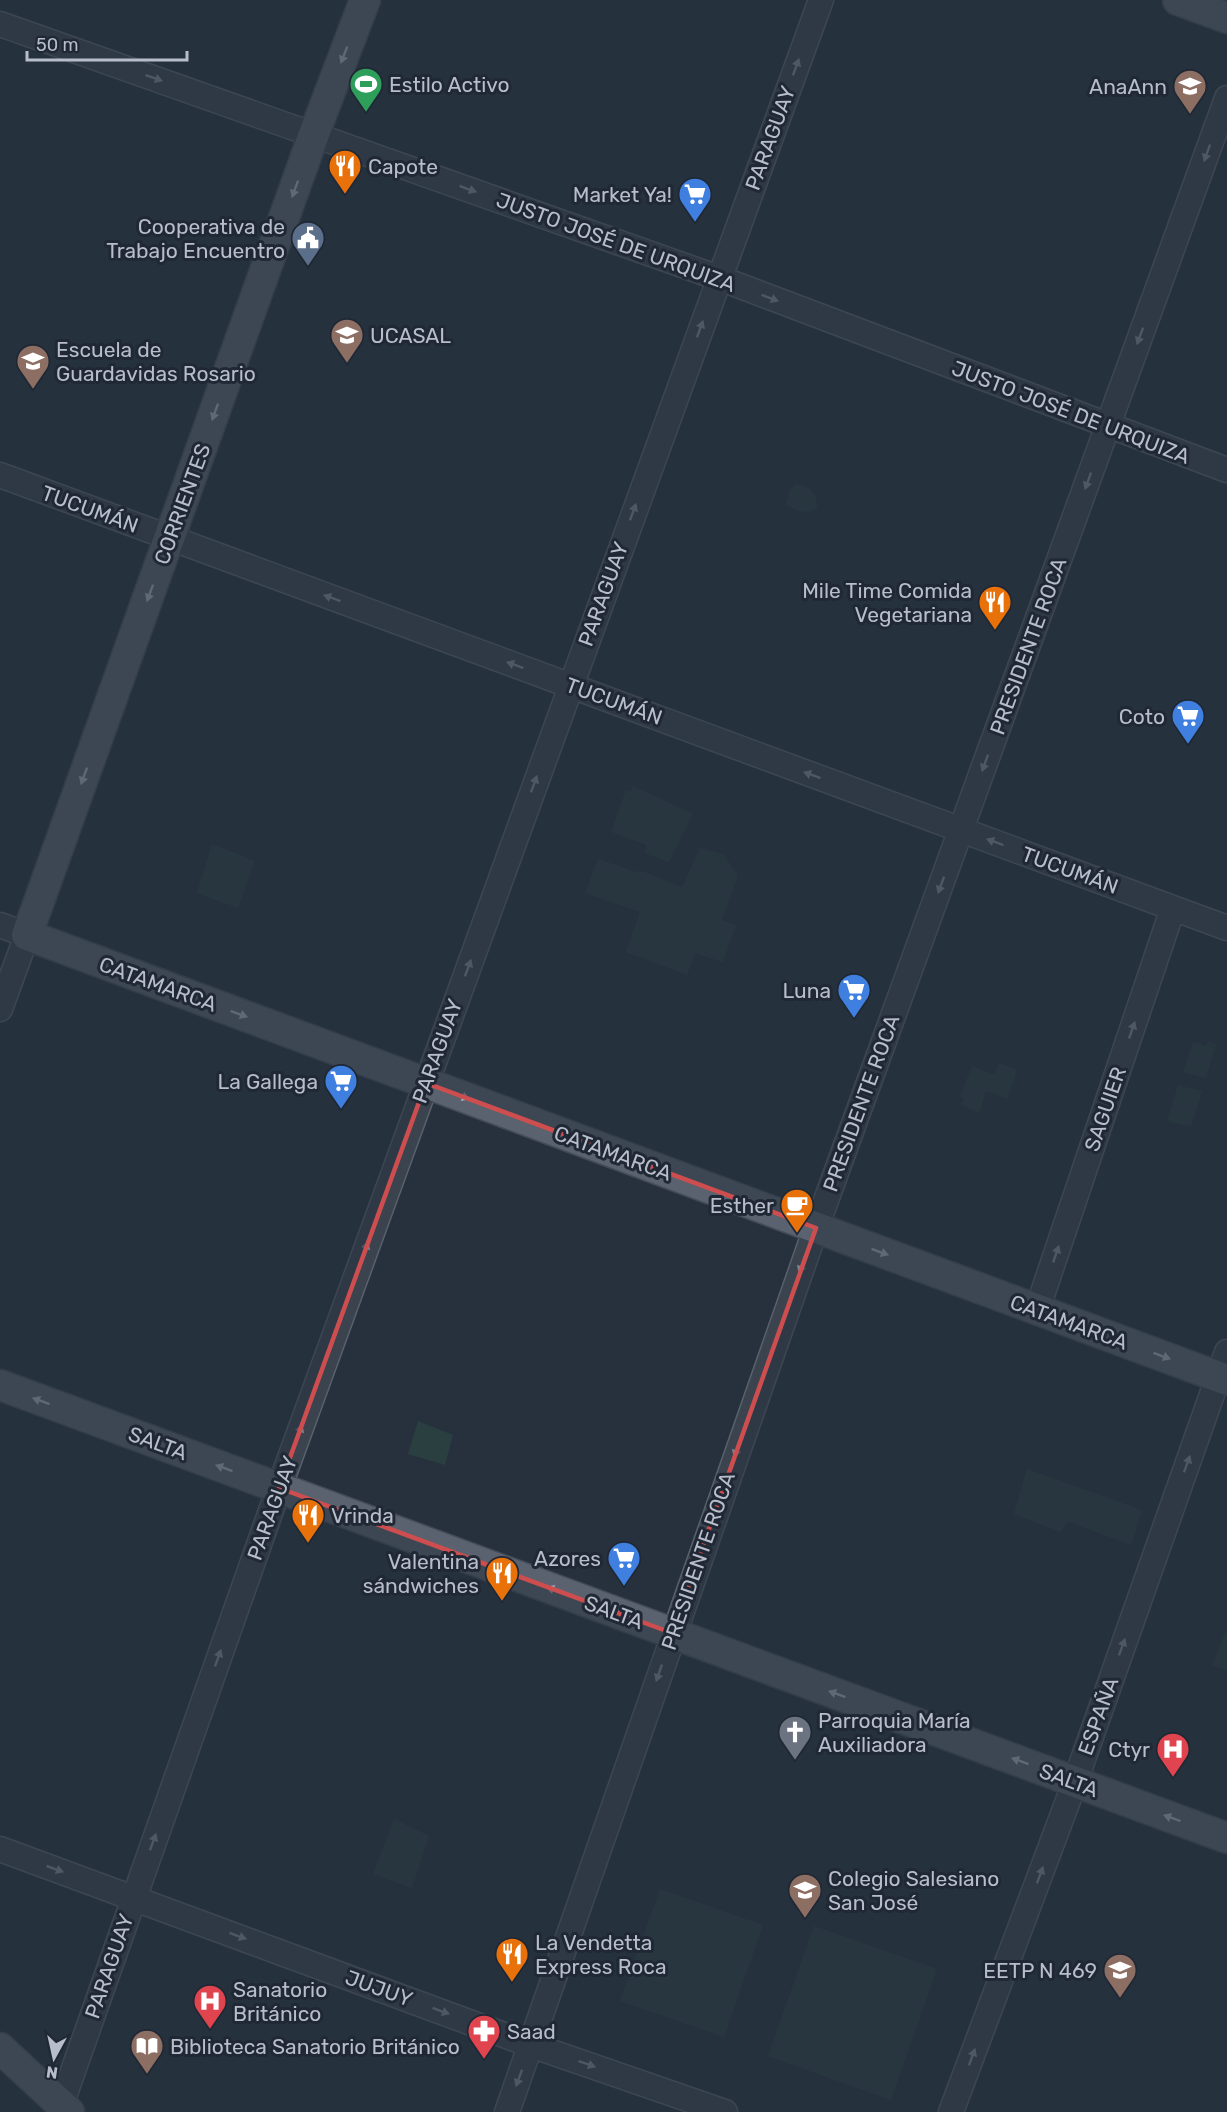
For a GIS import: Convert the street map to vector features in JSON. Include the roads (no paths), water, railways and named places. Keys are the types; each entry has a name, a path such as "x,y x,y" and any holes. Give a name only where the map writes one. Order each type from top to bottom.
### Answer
{"main road":[{"name":"CORRIENTES","path":"13,930 170,538 314,134 365,0"},
{"path":"1178,0 1227,18"},
{"name":"CATAMARCA","path":"13,930 1037,1310 1224,1370"},
{"name":"SALTA","path":"0,1385 1227,1838"},
{"path":"0,2048 65,2109"}],"street":[{"name":"PARAGUAY","path":"65,2109 133,1897 279,1488 821,0"},
{"name":"JUSTO JOSÉ DE URQUIZA","path":"0,24 719,278 1227,470"},
{"name":"PRESIDENTE ROCA","path":"507,2112 672,1633 816,1228 1227,98"},
{"name":"TUCUMÁN","path":"0,476 1227,928"},
{"name":"SAGUIER","path":"1037,1310 1173,908"},
{"name":"CORRIENTES","path":"0,1009 13,930"},
{"name":"ESPAÑA","path":"951,2112 1075,1782 1224,1370"},
{"name":"JUJUY","path":"0,1849 531,2045 724,2112"}],"place":[{"name":"Estilo Activo","path":"366,113"},
{"name":"AnaAnn","path":"1190,115"},
{"name":"Capote","path":"345,195"},
{"name":"Market Ya!","path":"695,223"},
{"name":"Cooperativa de Trabajo Encuentro","path":"308,267"},
{"name":"UCASAL","path":"347,364"},
{"name":"Escuela de Guardavidas Rosario","path":"33,390"},
{"name":"Mile Time Comida Vegetariana","path":"995,631"},
{"name":"Coto","path":"1188,745"},
{"name":"Luna","path":"854,1019"},
{"name":"La Gallega","path":"341,1110"},
{"name":"Esther","path":"797,1234"},
{"name":"Vrinda","path":"308,1544"},
{"name":"Azores","path":"624,1587"},
{"name":"Valentina sándwiches","path":"502,1602"},
{"name":"Parroquia María Auxiliadora","path":"795,1761"},
{"name":"Ctyr","path":"1173,1778"},
{"name":"Colegio Salesiano San José","path":"805,1919"},
{"name":"La Vendetta Express Roca","path":"512,1983"},
{"name":"EETP N 469","path":"1120,1999"},
{"name":"Sanatorio Británico","path":"210,2030"},
{"name":"Saad","path":"484,2060"},
{"name":"Biblioteca Sanatorio Británico","path":"147,2075"}]}
